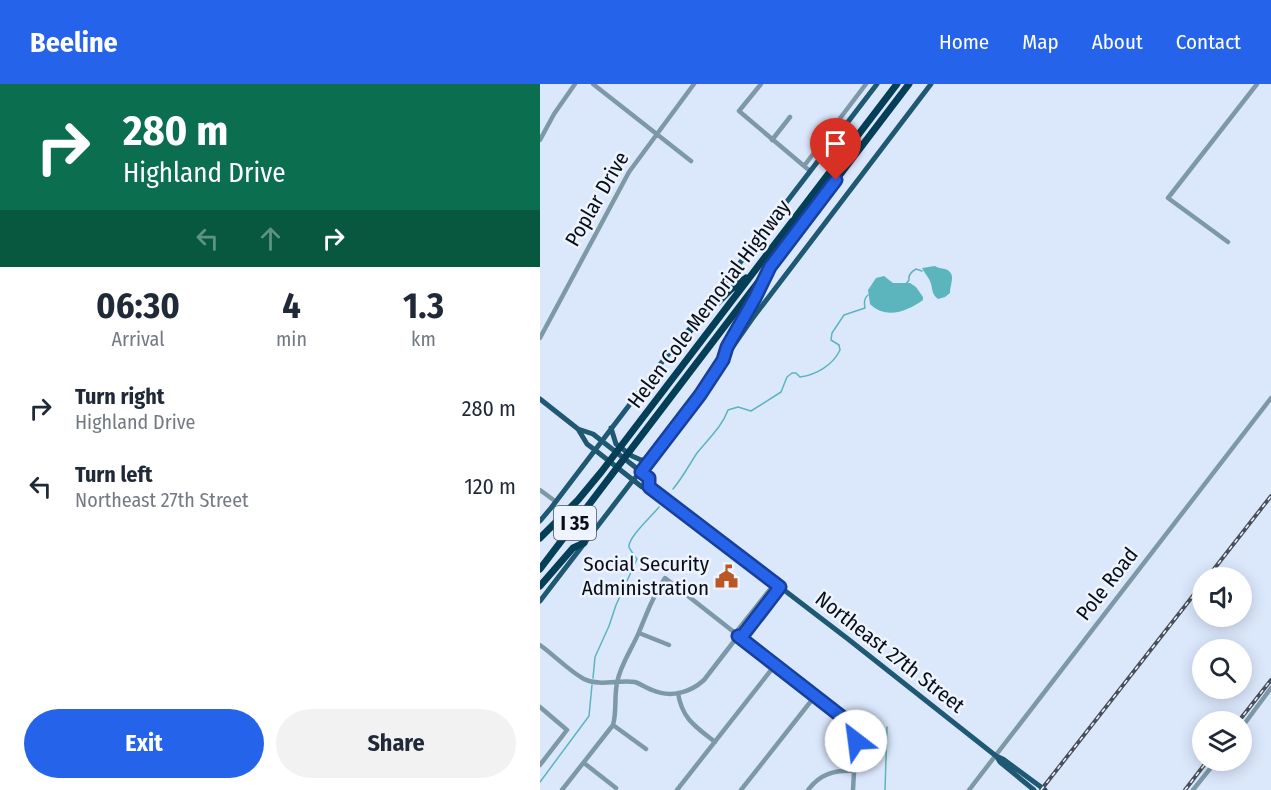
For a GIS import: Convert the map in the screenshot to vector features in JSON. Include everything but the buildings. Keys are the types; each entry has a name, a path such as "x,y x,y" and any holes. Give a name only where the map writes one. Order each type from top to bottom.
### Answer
{"highway":[{"name":"Helen Cole Memorial Highway","path":"540,538 578,500 602,471 897,84"},
{"name":"Helen Cole Memorial Highway","path":"540,569 909,84"},
{"path":"723,360 727,347 770,267"},
{"path":"684,336 730,290 755,271"},
{"path":"540,586 573,548 584,543"}],"main road":[{"path":"540,521 876,84"},
{"path":"540,601 633,480 652,459 700,395 752,319 931,84"},
{"path":"540,399 578,429 593,434 641,472"},
{"path":"611,428 615,441 632,456 641,460 652,459"},
{"name":"Northeast 27th Street","path":"578,429 587,444 642,487 649,487 996,756 1045,790"},
{"name":"Northeast 27th Street","path":"641,472 649,478 649,487"},
{"name":"Northeast 27th Street","path":"996,756 1000,762 1034,790"}],"street":[{"path":"540,140 554,114 575,84"},
{"path":"593,84 691,161"},
{"name":"Poplar Drive","path":"540,338 622,183 694,84"},
{"path":"761,84 740,111 810,171"},
{"path":"804,166 866,84"},
{"path":"1228,242 1168,198 1257,84"},
{"path":"772,140 790,117"},
{"name":"Pole Road","path":"969,790 1271,398"},
{"path":"540,490 555,501"},
{"path":"562,790 613,725 616,713 617,682 621,669 639,633 652,598 665,578 855,728 853,790"},
{"path":"540,645 584,678 593,681 636,682 658,692 678,693 689,690 700,683 738,636 737,631 778,585"},
{"path":"639,633 669,645"},
{"path":"677,790 775,664"},
{"path":"1252,714 1271,688"},
{"path":"678,693 686,716 715,742"},
{"path":"741,790 815,696"},
{"path":"540,707 567,730 540,765"},
{"path":"613,725 646,749"},
{"path":"584,763 616,788"},
{"path":"808,790 820,777 829,773 854,771"},
{"path":"1193,790 1208,771"}],"shaded area":[{"path":"935,266 949,271 952,276 950,293 938,299 922,268"},
{"path":"884,276 893,283 910,283 916,287 923,300 911,308 897,312 883,312 876,309 870,304 868,290 876,278"}],"waterway":[{"path":"906,284 913,271 916,269 922,271"},
{"path":"673,489 728,410 738,407 751,411 781,392 787,377 792,373 800,377 812,374 833,360 840,350 839,345 831,340 832,333 844,315 865,308 868,295"},
{"path":"593,678 595,657 637,559 629,547 630,543 636,532 659,507"},
{"path":"540,782 589,716 592,685"},
{"path":"885,790 887,727"}],"railway":[{"path":"1216,567 1271,496"},
{"path":"1041,790 1192,597"},
{"path":"1247,711 1271,680"},
{"path":"1185,790 1200,771"}],"place":[{"name":"Social Security Administration","path":"727,576"}],"route":[{"path":"836,180 770,267 727,347 723,360 700,395 641,472 649,478 649,487 780,587 743,635 738,636 854,726 856,741"}]}
